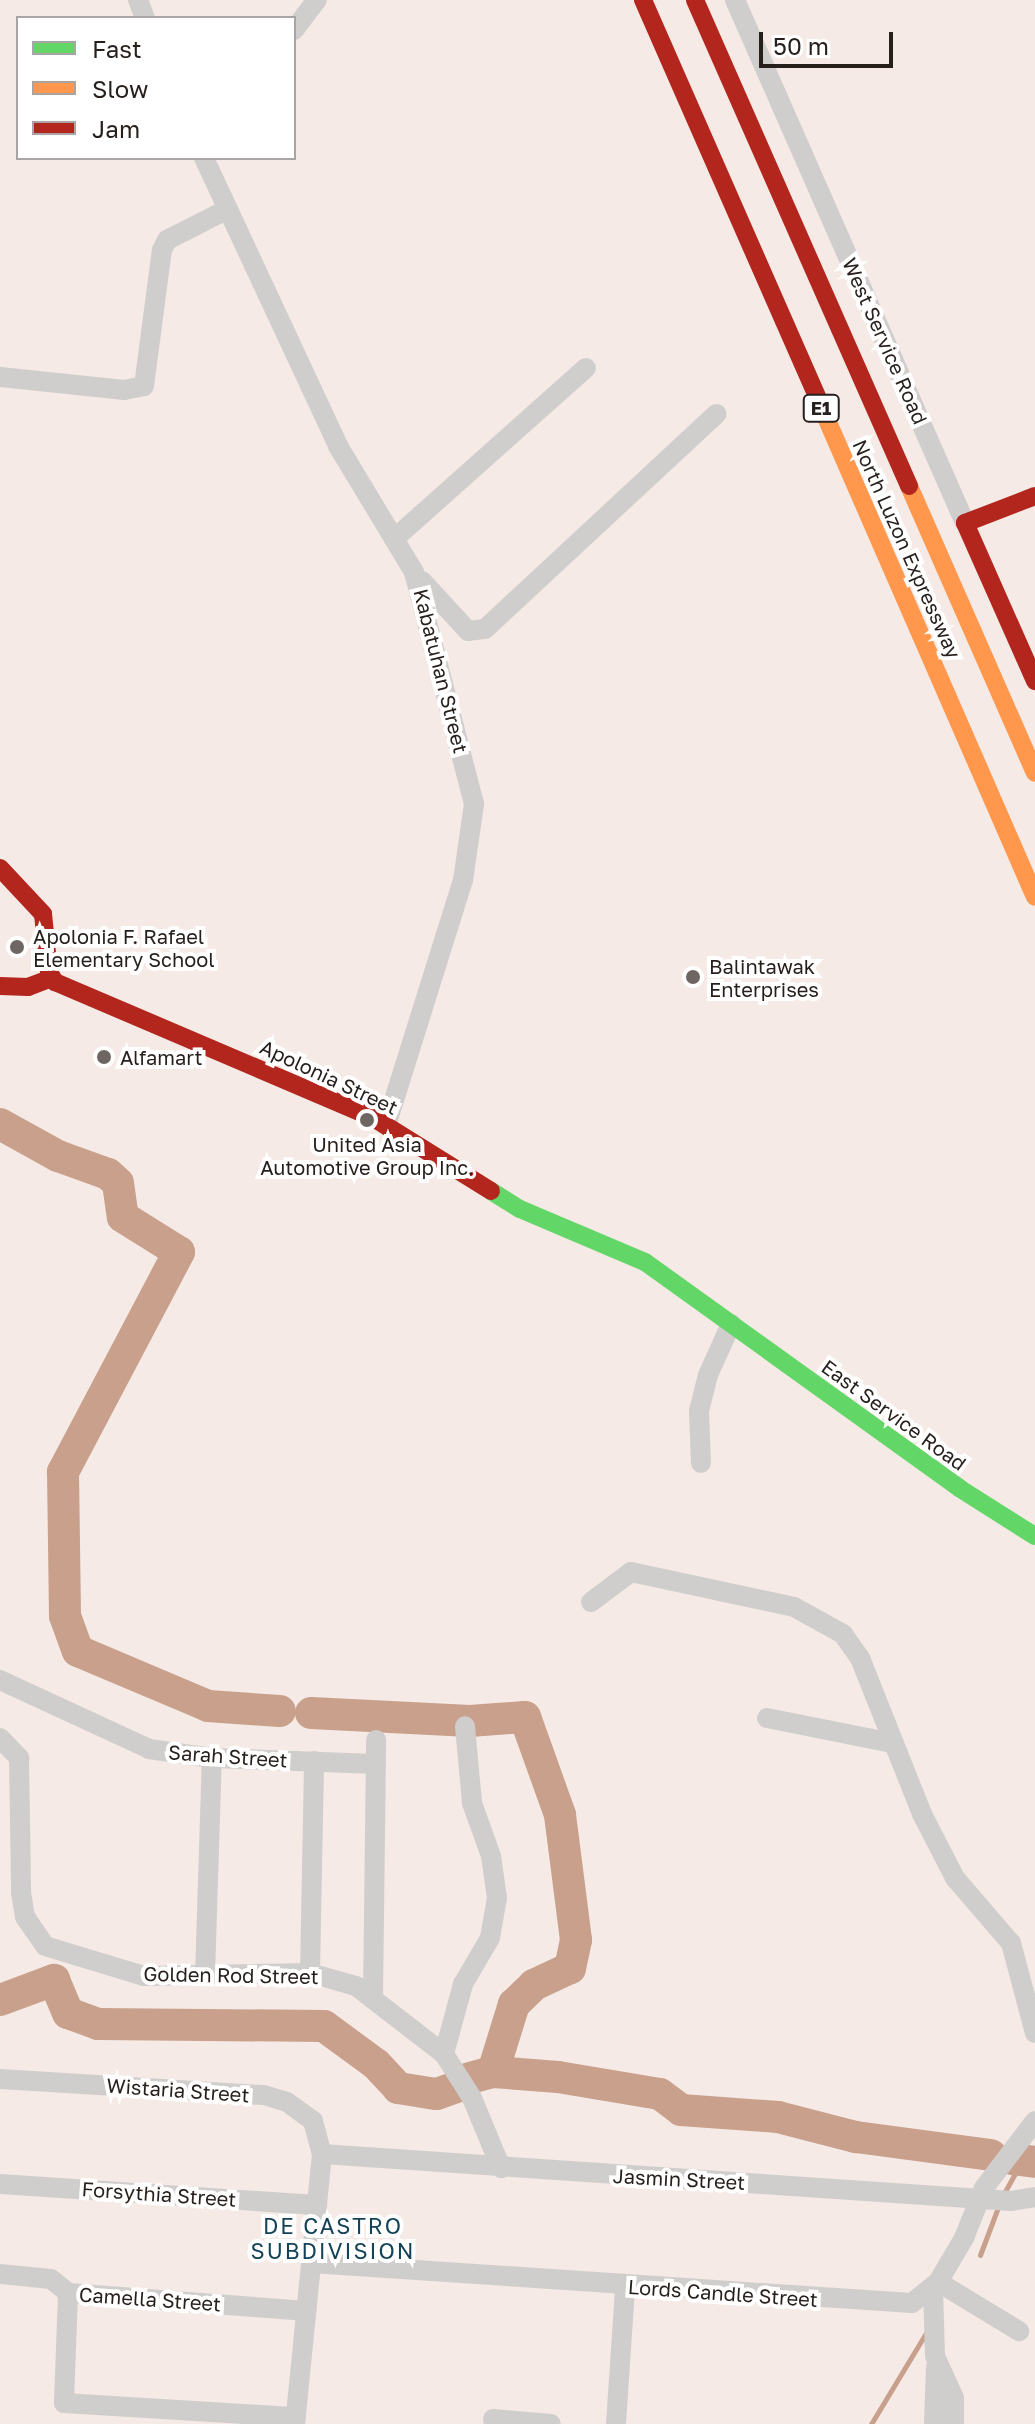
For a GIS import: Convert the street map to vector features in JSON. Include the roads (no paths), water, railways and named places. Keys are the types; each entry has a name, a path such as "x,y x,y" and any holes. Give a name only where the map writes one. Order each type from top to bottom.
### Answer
{"main road":[{"name":"North Luzon Expressway","path":"643,0 1035,897"},
{"name":"North Luzon Expressway","path":"695,0 1035,773"},
{"path":"965,523 1035,496"},
{"name":"West Service Road","path":"965,523 1035,681"},
{"path":"0,868 43,914 51,978 28,987 0,986"},
{"name":"Apolonia Street","path":"51,978 386,1125 520,1209 645,1262 731,1324"},
{"name":"East Service Road","path":"731,1324 959,1488 1035,1536"}],"street":[{"path":"296,27 317,0"},
{"name":"West Service Road","path":"735,0 965,523"},
{"name":"Kabatuhan Street","path":"206,160 226,210 338,446 414,572 436,644 475,824 463,880 386,1125"},
{"path":"0,377 124,390 144,386 162,250 167,240 226,210"},
{"path":"394,539 586,368"},
{"path":"414,572 468,631 485,629 716,414"},
{"path":"701,1463 699,1411 708,1375 731,1324"},
{"path":"591,1602 631,1572 794,1607 823,1619 843,1634 860,1658 892,1743 955,1878 1011,1943 1035,2033"},
{"name":"Sarah Street","path":"0,1680 149,1749 212,1758 376,1764"},
{"path":"767,1718 892,1743"},
{"path":"444,2054 463,1984 490,1938 497,1898 491,1856 472,1803 465,1726"},
{"name":"Golden Rod Street","path":"0,1738 13,1749 21,1768 21,1892 34,1934 45,1946 104,1968 168,1978 310,1973 333,1977 373,1997 444,2054 472,2098 501,2168"},
{"path":"373,1997 376,1740"},
{"path":"205,1976 212,1758"},
{"path":"310,1973 314,1761"},
{"name":"Wistaria Street","path":"0,2079 264,2095 287,2102 313,2121 322,2154"},
{"path":"934,2424 937,2364 935,2285 1013,2144 1035,2121"},
{"path":"68,2293 64,2403 295,2421 322,2154"},
{"name":"Jasmin Street","path":"322,2154 1011,2201 1035,2197"},
{"name":"Forsythia Street","path":"0,2184 317,2205"},
{"name":"Lords Candle Street","path":"311,2263 901,2305 920,2300 935,2285"},
{"name":"Camella Street","path":"0,2274 51,2279 68,2293 306,2311"},
{"path":"935,2285 1019,2331"},
{"path":"616,2424 625,2287"},
{"path":"937,2364 954,2398 954,2424"},
{"path":"493,2419 551,2424"}],"waterway":[{"path":"0,1124 58,1156 108,1174 118,1183 123,1217 179,1252 63,1472 65,1616 78,1651 208,1706 280,1711"},
{"path":"311,1713 470,1721 525,1717 560,1815 576,1940 570,1968 534,1985 514,2004 493,2072"},
{"path":"0,2000 54,1980 68,2013 98,2024 324,2026 376,2064 398,2088 437,2094 456,2087"},
{"path":"470,2078 493,2072 558,2077 660,2094 681,2110 778,2117 856,2137 991,2155"},
{"path":"1012,2159 1035,2162"},
{"path":"1003,2195 1022,2161"},
{"path":"980,2255 998,2207"},
{"path":"871,2424 926,2333"}],"place":[{"name":"Apolonia F. Rafael Elementary School","path":"17,947"},
{"name":"Balintawak Enterprises","path":"693,977"},
{"name":"Alfamart","path":"104,1057"},
{"name":"United Asia Automotive Group Inc.","path":"367,1120"}],"district":[{"name":"DE CASTRO SUBDIVISION","path":"333,2238"}]}
